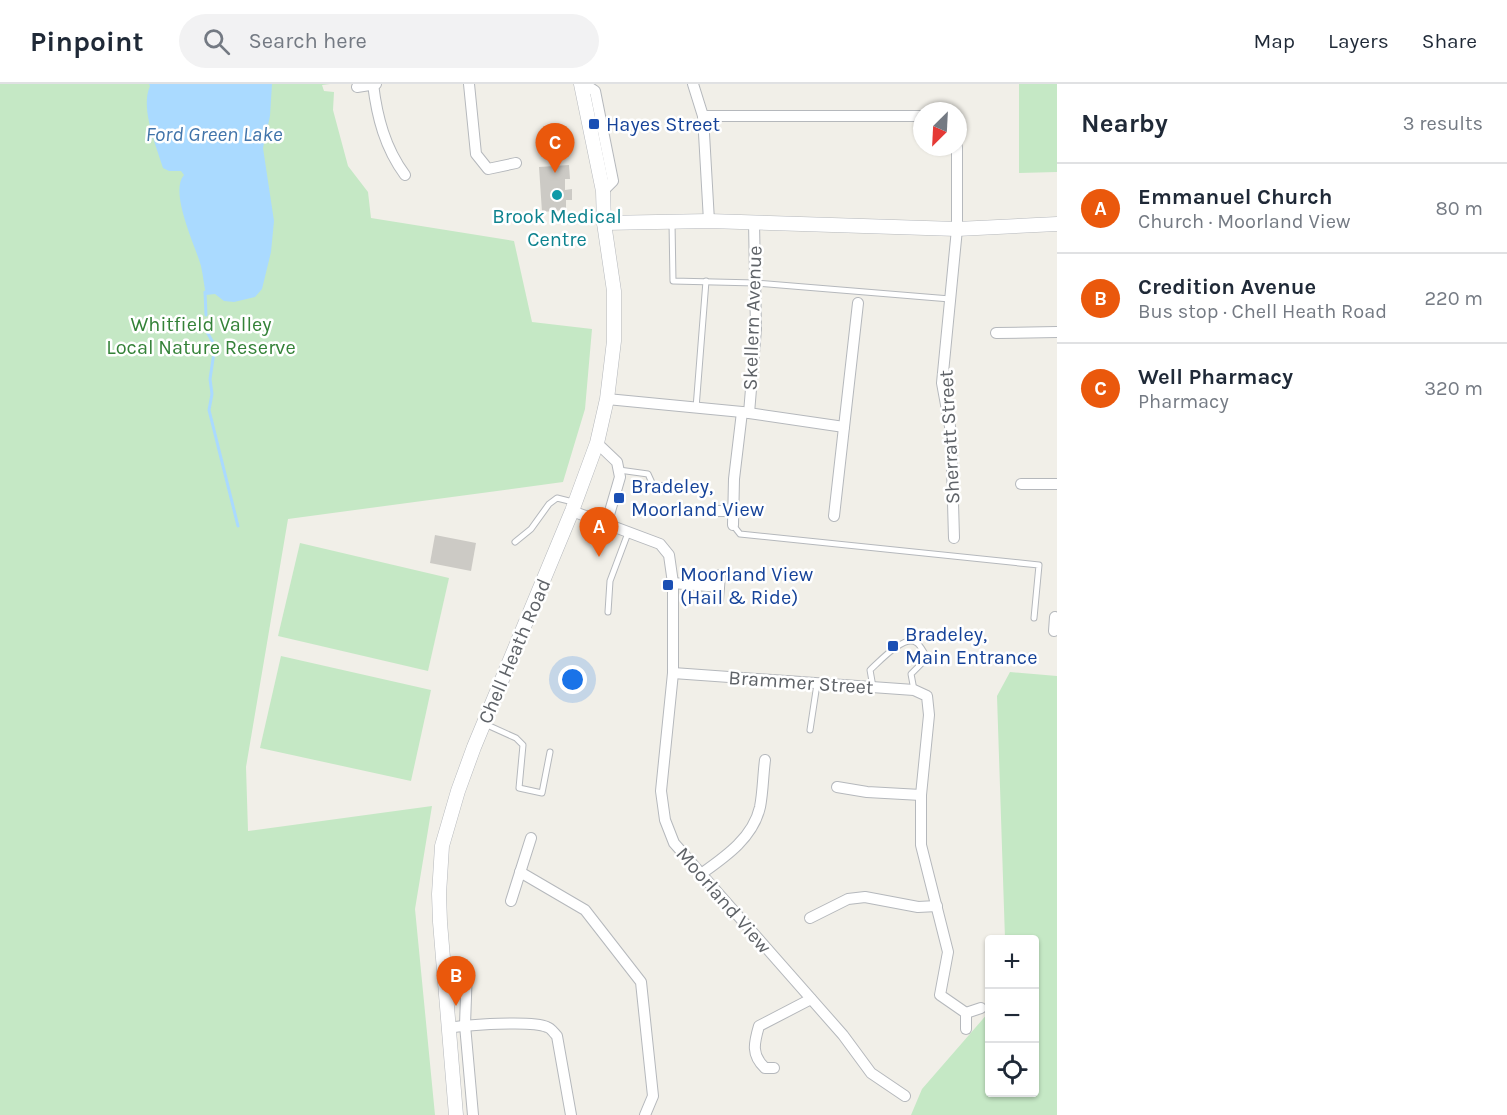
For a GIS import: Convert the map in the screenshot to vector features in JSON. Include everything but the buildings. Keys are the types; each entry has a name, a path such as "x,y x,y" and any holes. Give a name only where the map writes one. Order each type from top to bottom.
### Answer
{"street":[{"path":"357,87 374,84 376,112 392,157 405,175"},
{"path":"469,84 476,154 488,170 516,163"},
{"name":"Chell Heath Road","path":"456,1115 440,922 442,846 458,791 484,723 597,443 607,399 614,341 614,291 604,223 603,191 582,84"},
{"path":"693,84 703,116 708,221"},
{"path":"703,116 913,116"},
{"name":"Sherratt Street","path":"954,538 951,432 942,383 957,229 957,156"},
{"path":"604,223 708,221 957,229 1057,224"},
{"name":"Skellern Avenue","path":"733,525 734,479 756,329 754,222"},
{"path":"834,516 858,303"},
{"path":"996,333 1057,332"},
{"path":"607,399 745,413 844,427"},
{"path":"597,443 616,462 620,477 606,525"},
{"path":"1021,484 1044,489 1057,484"},
{"name":"Moorland View","path":"573,507 606,525 660,544 669,555 673,583 673,673 661,791 665,820 674,843 843,1035 871,1073 905,1096"},
{"path":"718,511 733,511"},
{"path":"718,600 720,575"},
{"path":"673,583 719,587"},
{"path":"1038,617 1056,617 1054,631"},
{"name":"Brammer Street","path":"673,673 914,690 927,696 929,715 921,795"},
{"path":"701,874 732,851 750,830 760,808 765,760"},
{"path":"837,787 867,792 921,795 921,845 948,952 940,995 966,1013"},
{"path":"511,901 531,838"},
{"path":"520,872 585,910 641,982 653,1096 645,1115"},
{"path":"810,918 848,899 865,897 918,907 937,906"},
{"path":"467,968 465,1025 473,1115"},
{"path":"774,1068 765,1068 757,1060 754,1042 759,1026 811,999"},
{"path":"966,1013 981,1008"},
{"path":"966,1013 966,1029"},
{"path":"448,1028 465,1025 537,1024 548,1027 557,1036 571,1115"}],"lane":[{"path":"672,223 673,280 756,283 950,299"},
{"path":"696,408 706,281"},
{"path":"618,470 648,474 653,485 685,487"},
{"path":"515,542 531,529 549,504 557,498 573,507"},
{"path":"698,510 718,511"},
{"path":"733,525 740,534 1039,565 1038,617"},
{"path":"608,612 610,580 628,533"},
{"path":"873,687 870,669 904,641 912,641 917,643 925,654 923,662 911,674 914,690"},
{"path":"810,730 817,682"},
{"path":"484,723 516,738 523,745 519,788 542,793 550,752"}],"green space":[{"name":"Whitfield Valley Local Nature Reserve","path":"0,84 330,84 322,85 324,91 334,92 333,110 348,166 368,192 371,218 514,241 532,322 592,329 585,409 563,482 288,519 246,767 248,831 432,806 415,909 435,1115 0,1115"},
{"path":"1019,84 1057,84 1057,172 1019,173"},
{"path":"300,543 449,578 428,671 278,636"},
{"path":"281,656 431,690 411,781 260,748"},
{"path":"1010,672 1057,676 1057,1115 911,1115 922,1089 985,1017 985,1097 1039,1097 1039,935 1005,935 997,696"}],"water":[{"name":"Ford Green Lake","path":"149,84 272,84 270,116 263,148 274,221 271,252 262,289 255,297 234,302 224,301 215,294 206,295 201,266 181,206 179,193 184,175 181,171 169,171 163,168 153,138 147,105"}],"waterway":[{"path":"205,292 206,315"},
{"path":"207,326 207,332 215,346 210,379 212,394 209,410 238,526"}],"place":[{"name":"Hayes Street","path":"594,124"},
{"name":"Well Pharmacy","path":"555,173"},
{"name":"Brook Medical Centre","path":"557,195"},
{"name":"Bradeley, Moorland View","path":"619,498"},
{"name":"Emmanuel Church","path":"599,557"},
{"name":"Moorland View (Hail & Ride)","path":"668,585"},
{"name":"Bradeley, Main Entrance","path":"893,646"},
{"name":"Credition Avenue","path":"456,1006"}]}
